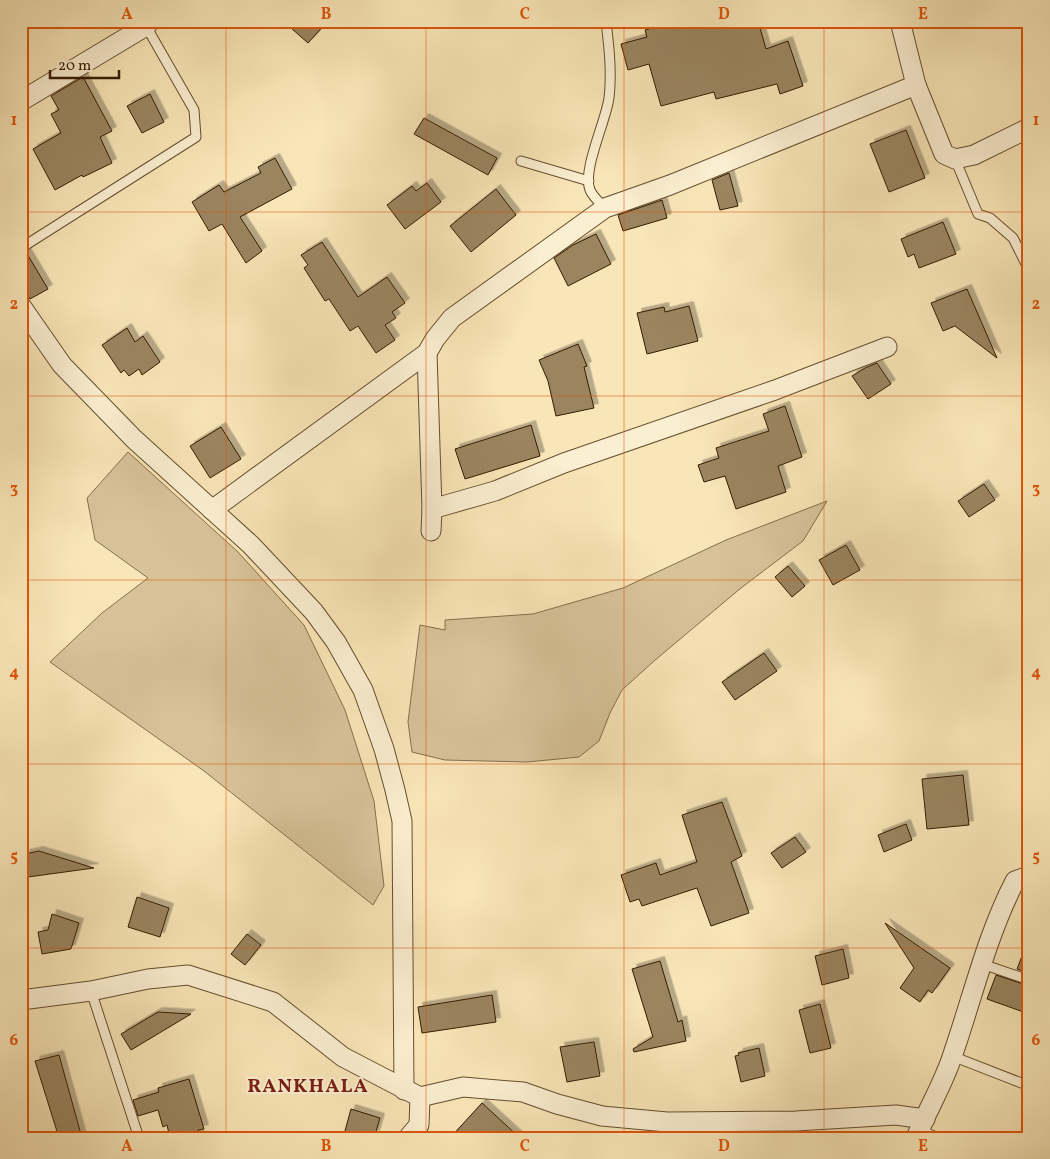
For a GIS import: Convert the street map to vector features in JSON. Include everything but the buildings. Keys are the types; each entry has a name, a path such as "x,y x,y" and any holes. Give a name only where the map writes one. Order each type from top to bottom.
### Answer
{"street":[{"path":"900,21 916,85 944,154 956,159 974,155 1029,128"},
{"path":"21,101 148,24"},
{"path":"212,510 427,353 435,339 452,318 605,208 670,185 916,85"},
{"path":"21,306 62,365 134,439 251,545 314,612 336,642 362,690 384,749 402,821 412,1094 419,1125 408,1138"},
{"path":"432,509 495,491 564,463 775,390 887,347"},
{"path":"427,353 431,531"},
{"path":"21,1000 91,991 148,979 188,975 273,1002 343,1057 412,1094 464,1087 523,1092 557,1104 602,1116 667,1122 796,1121 896,1115 920,1129 952,1056 1006,898 1015,880 1029,876"}],"lane":[{"path":"605,208 590,191 589,181 591,158 609,98 611,69 606,21"},
{"path":"21,248 196,136 194,110 148,24"},
{"path":"956,159 978,214 990,218 1013,238 1029,270"},
{"path":"521,161 589,181"},
{"path":"982,964 1029,980"},
{"path":"91,991 137,1132"},
{"path":"952,1056 1029,1086"},
{"path":"920,1129 939,1138"}],"shaded area":[{"path":"128,452 238,552 304,625 345,710 374,801 384,886 373,905 204,771 50,662 102,613 148,578 95,540 87,498"},
{"path":"827,501 803,541 741,588 622,690 599,741 579,757 527,762 445,760 412,752 408,722 420,625 445,630 445,620 533,614 623,588 726,540"}],"district":[{"name":"RANKHALA","path":"308,1085"}]}
